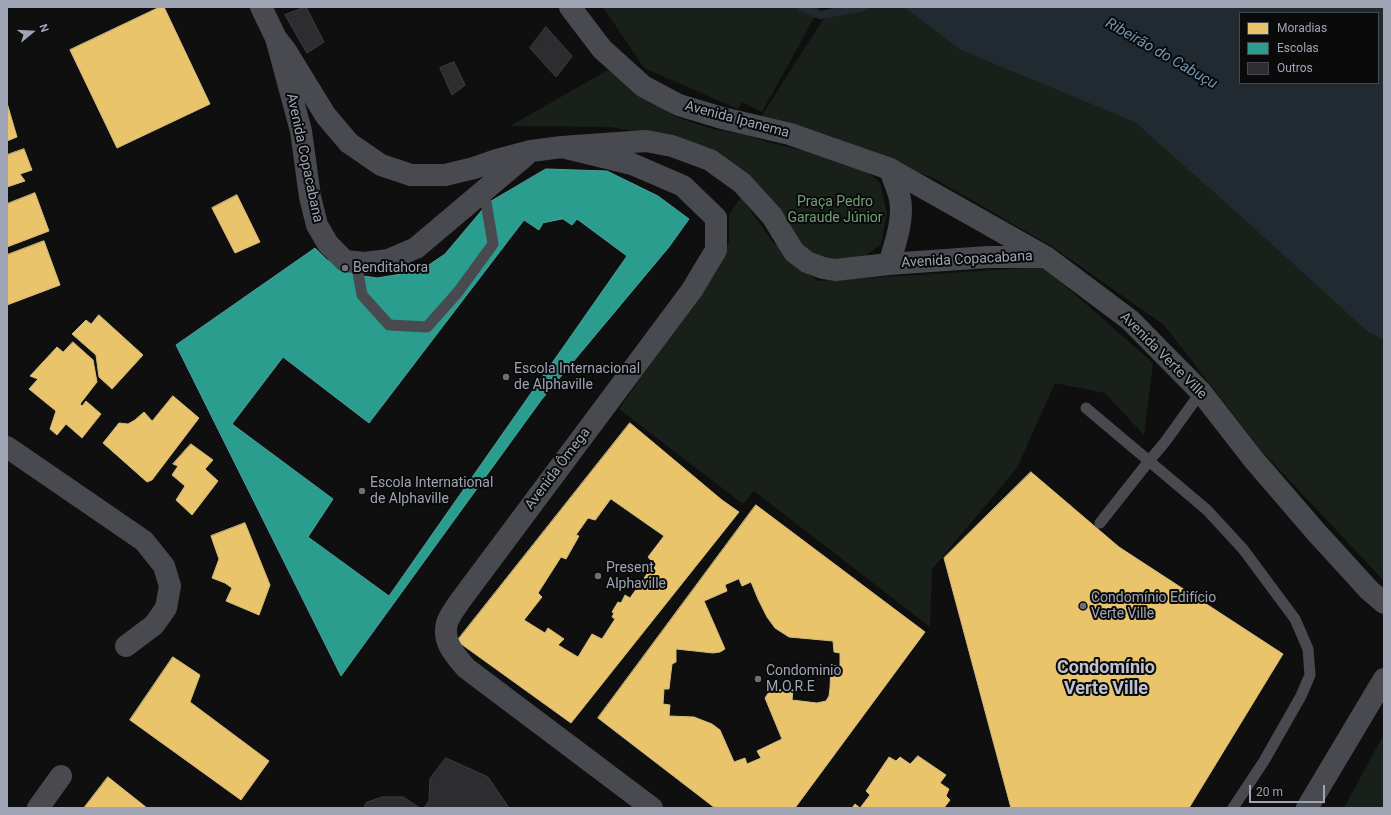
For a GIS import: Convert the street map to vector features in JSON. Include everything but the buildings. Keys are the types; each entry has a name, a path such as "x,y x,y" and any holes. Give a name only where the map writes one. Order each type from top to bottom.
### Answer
{"street":[{"name":"Avenida Copacabana","path":"261,7 276,38 301,131 310,197 317,225 328,244 345,261 365,263 388,260 416,248 531,151"},
{"name":"Avenida Ipanema","path":"570,7 602,49 643,86 675,103 722,118 790,134 890,169"},
{"name":"Avenida Copacabana","path":"276,38 286,51 326,116 349,143 381,165 411,175 445,175 531,151 562,147 646,141 672,146 710,160 742,183 772,216 794,252 807,262 823,268 835,270 889,264 988,257 1046,257"},
{"name":"Avenida Ômega","path":"562,147 632,164 683,186 716,218 716,250 692,290 460,601 447,623 446,639 453,654 466,668 652,808"},
{"name":"Avenida Copacabana","path":"889,264 900,219 900,199 890,169"},
{"name":"Avenida Verte Ville","path":"890,169 1046,257 1130,320 1201,392 1259,466 1327,544 1369,590 1384,603"},
{"path":"7,447 144,541 164,566 170,586 166,608 154,625 126,646"},
{"path":"1308,808 1384,679"},
{"path":"38,808 61,776"}],"lane":[{"path":"356,262 362,295 389,325 428,327 458,292 493,244 484,190"},
{"path":"1100,523 1166,442 1201,392"},
{"path":"1086,408 1207,510 1243,550 1295,619 1308,649 1310,675 1300,696 1264,761 1232,808"}],"green space":[{"path":"603,7 820,7 762,112 742,102 738,109 644,68"},
{"path":"831,7 1384,7 1384,581 1260,449 1164,325 1053,247 935,179 831,136 759,120"},
{"name":"Praça Pedro Garaude Júnior","path":"608,70 644,97 676,117 712,129 747,135 767,142 840,159 864,168 880,183 887,213 881,244 859,261 836,263 802,248 786,225 656,135 611,127 510,126"},
{"path":"741,197 772,241 818,281 1044,267 1153,363 1144,435 1105,393 1055,383 1017,468 932,569 930,627 754,491 743,504 619,409 716,271 729,242 729,215"},
{"path":"1384,734 1384,808 1344,808"}],"water":[{"path":"905,7 1384,7 1384,340 1367,331 1135,122 959,49"}],"waterway":[{"name":"Ribeirão do Cabuçu","path":"802,7 820,15 864,7"}],"place":[{"name":"Benditahora","path":"345,268"},
{"name":"Escola Internacional de Alphaville","path":"506,377"},
{"name":"Escola International de Alphaville","path":"362,491"},
{"name":"Present Alphaville","path":"598,576"},
{"name":"Condomínio Edifício Verte Ville","path":"1083,606"},
{"name":"Condominio M.O.R.E","path":"758,679"}],"district":[{"name":"Condomínio Verte Ville","path":"1106,678"}]}
